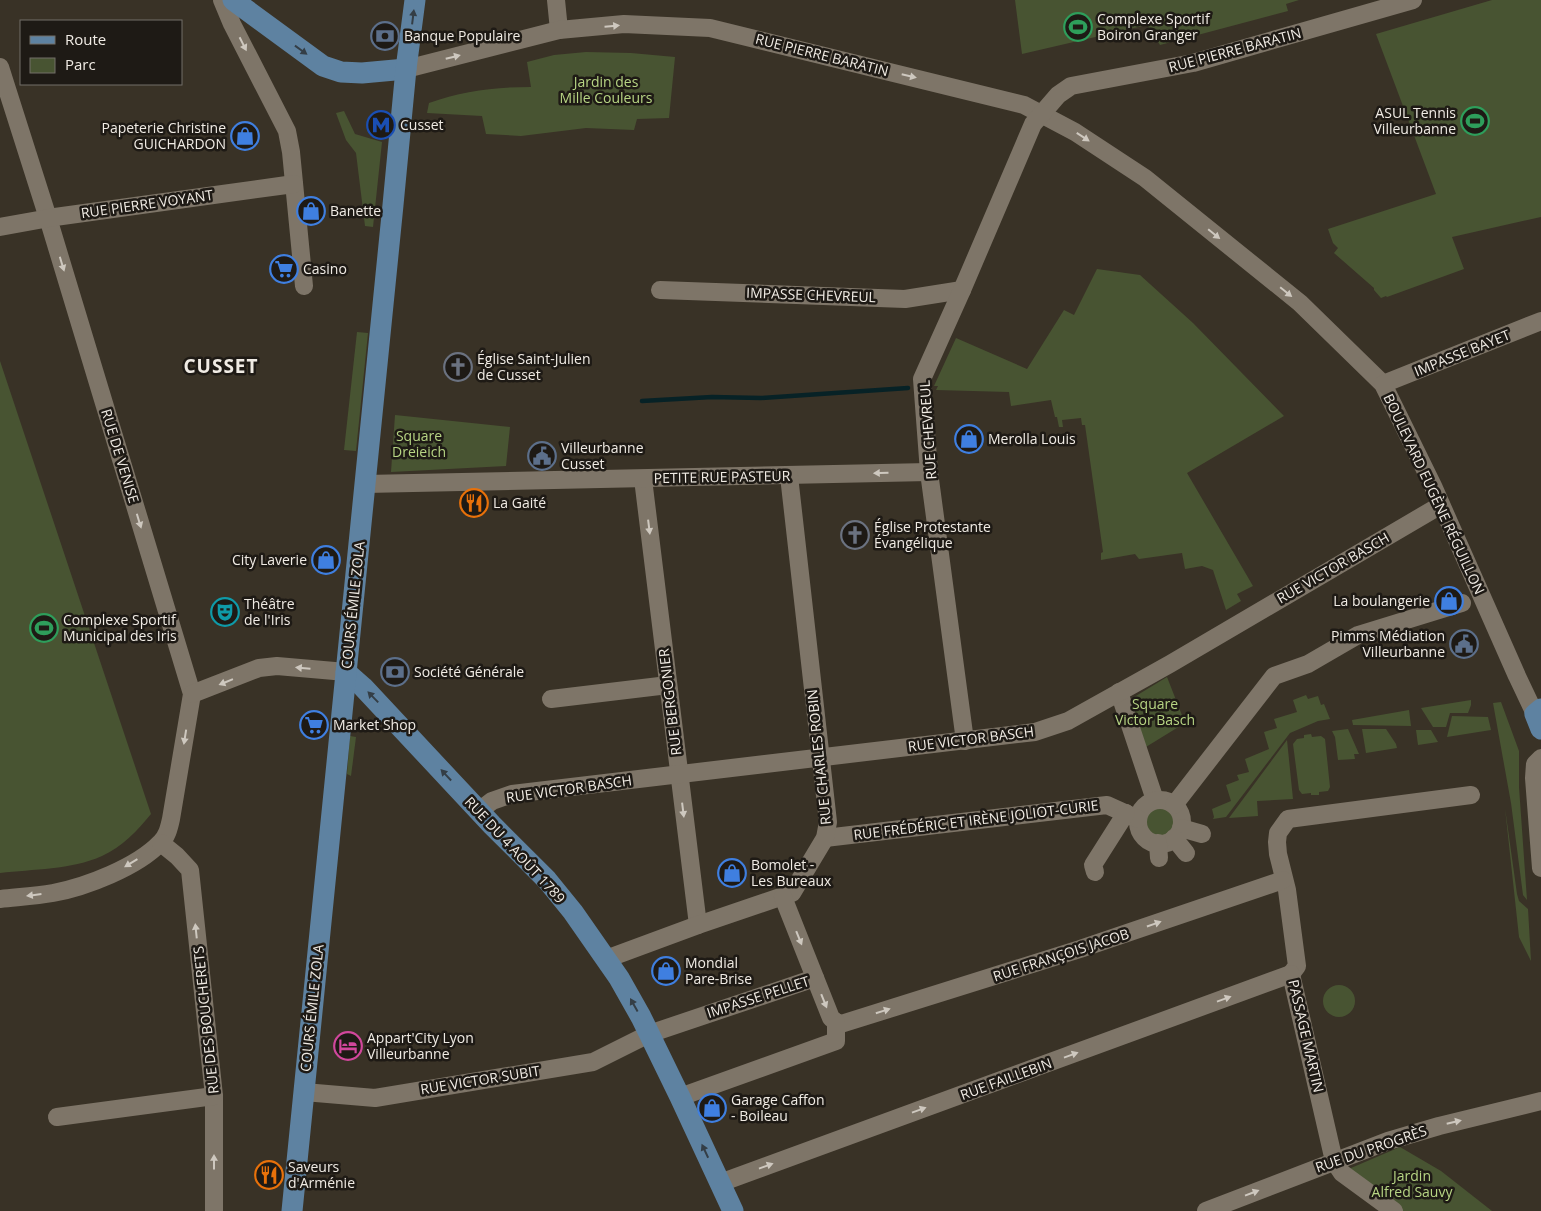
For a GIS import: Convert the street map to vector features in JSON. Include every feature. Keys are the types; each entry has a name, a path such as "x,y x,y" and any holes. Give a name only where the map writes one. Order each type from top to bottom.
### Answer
{"main road":[{"name":"RUE PIERRE BARATIN","path":"234,0 323,66 341,72 362,73 406,69"},
{"name":"COURS ÉMILE ZOLA","path":"292,1211 406,69 415,0"},
{"name":"RUE DU 4 AOÛT 1789","path":"346,672 370,694 547,880 573,912 620,978 680,1097 733,1211"}],"street":[{"path":"222,0 232,24 287,132 304,286"},
{"path":"556,0 559,30"},
{"name":"RUE PIERRE BARATIN","path":"406,69 559,30 624,24 710,28 948,85 1024,105 1041,112 1058,95 1071,86 1193,63 1413,0"},
{"name":"RUE DE VENISE","path":"0,67 48,218 192,694"},
{"name":"RUE CHEVREUL","path":"964,741 929,472 922,380 1033,124 1041,112"},
{"name":"BOULEVARD EUGÈNE RÉGUILLON","path":"1041,112 1146,178 1300,303 1383,384 1441,505 1517,676 1539,717"},
{"name":"RUE PIERRE VOYANT","path":"0,227 48,218 294,184"},
{"name":"IMPASSE CHEVREUL","path":"660,290 904,299 962,290"},
{"name":"IMPASSE BAYET","path":"1383,384 1541,321"},
{"name":"PETITE RUE PASTEUR","path":"365,484 929,472"},
{"name":"RUE CHARLES ROBIN","path":"606,959 698,925 783,897 792,892 826,838 828,822 789,476"},
{"name":"RUE BERGONIER","path":"643,479 698,925"},
{"name":"RUE VICTOR BASCH","path":"479,810 492,801 512,794 1035,732 1068,721 1441,505"},
{"path":"1132,816 1143,835 1150,841 1175,829 1274,676 1308,664 1358,635 1462,603"},
{"path":"0,899 53,893 83,886 118,871 161,843 168,832 171,819 192,694 259,668 277,666 346,672"},
{"path":"550,699 668,685"},
{"path":"1119,692 1155,800"},
{"path":"1541,758 1534,764 1541,868"},
{"name":"PASSAGE MARTIN","path":"1334,1161 1291,974 1297,966 1288,895 1278,854 1278,833 1288,819 1471,795"},
{"path":"1095,872 1092,865 1132,816 1155,800 1165,800 1186,853"},
{"name":"RUE FRÉDÉRIC ET IRÈNE JOLIOT-CURIE","path":"826,838 1106,805 1132,816"},
{"path":"1175,829 1202,834"},
{"name":"RUE DES BOUCHERETS","path":"161,843 178,856 190,870 214,1096 214,1211"},
{"name":"RUE FRANÇOIS JACOB","path":"836,1022 841,1024 1080,950 1283,880"},
{"path":"783,897 815,978"},
{"name":"RUE FAILLEBIN","path":"720,1183 1291,974"},
{"name":"IMPASSE PELLET","path":"649,1034 815,978 831,1018 836,1022"},
{"path":"680,1097 836,1041 836,1022"},
{"name":"RUE VICTOR SUBIT","path":"304,1092 375,1098 593,1062 649,1034"},
{"path":"57,1116 214,1096"},
{"name":"RUE DU PROGRÈS","path":"1206,1211 1388,1141 1439,1126 1541,1101"},
{"path":"1334,1161 1342,1173 1394,1211"}],"green space":[{"name":"Complexe Sportif Boiron Granger","path":"1015,0 1299,0 1286,4 1288,11 1160,45 1147,25 1022,54"},
{"name":"ASUL Tennis Villeurbanne","path":"1492,0 1541,0 1541,217 1452,237 1464,269 1381,298 1374,288 1334,253 1338,248 1333,243 1328,229 1436,194 1376,34"},
{"name":"Jardin des Mille Couleurs","path":"586,52 631,53 675,57 669,118 637,119 634,130 586,128 521,136 486,134 482,116 427,113 429,103 454,95 492,89 531,87 527,62 554,55"},
{"path":"344,111 355,134 382,142 373,227 365,226 356,153 346,140 336,113"},
{"path":"1097,269 1140,275 1193,323 1284,416 1187,473 1253,586 1237,594 1241,601 1226,610 1213,570 1202,566 1185,569 1182,553 1139,559 1135,554 1101,560 1101,553 1103,552 1085,425 1082,425 1081,418 1062,420 1063,427 1059,427 1051,400 1011,406 1009,392 936,390 938,386 934,386 956,338 1027,369 1064,310 1074,315"},
{"path":"357,332 368,333 356,451 344,450"},
{"name":"Complexe Sportif Municipal des Iris","path":"0,361 151,814 129,838 116,848 90,861 52,868 0,873"},
{"name":"Square Dreieich","path":"395,415 510,427 506,466 391,472"},
{"name":"Square Victor Basch","path":"1167,677 1185,723 1141,750 1126,702"},
{"path":"1306,695 1308,699 1318,696 1321,705 1324,704 1330,719 1318,721 1290,733 1226,817 1213,819 1212,809 1231,801 1226,785 1239,780 1237,775 1249,772 1245,759 1269,749 1264,732 1277,728 1274,719 1297,712 1293,700"},
{"path":"1471,700 1468,713 1450,713 1446,727 1433,727 1421,708"},
{"path":"1501,702 1519,751 1519,787 1527,900 1523,895 1511,803 1493,703"},
{"path":"1409,710 1411,726 1353,725 1352,720"},
{"path":"1452,716 1488,717 1491,730 1447,737"},
{"path":"1348,729 1359,754 1354,754 1355,759 1338,760 1335,737 1332,731"},
{"path":"1362,729 1386,729 1397,748 1366,753"},
{"path":"1416,730 1431,730 1438,742 1418,745"},
{"path":"1311,734 1312,737 1321,736 1325,739 1330,787 1328,791 1319,792 1319,795 1311,795 1311,793 1302,794 1299,790 1293,744 1297,739 1304,738 1304,735"},
{"path":"350,736 356,737 351,776 347,774"},
{"path":"1287,740 1293,799 1257,801 1258,816 1229,818"},
{"path":"1161,806 1167,807 1172,811 1176,816 1176,828 1172,833 1167,837 1161,838 1155,837 1150,833 1146,828 1145,822 1146,816 1150,811 1155,807"},
{"path":"1505,808 1517,894 1519,901 1528,909 1531,961 1519,937"},
{"path":"1339,985 1345,986 1350,990 1354,995 1354,1007 1350,1012 1345,1016 1339,1017 1333,1016 1328,1012 1324,1007 1323,1001 1324,995 1328,990 1333,986"},
{"name":"Jardin Alfred Sauvy","path":"1400,1147 1441,1171 1492,1211 1403,1211 1344,1171"}],"waterway":[{"path":"642,401 712,397 761,398 908,388"}],"place":[{"name":"Complexe Sportif Boiron Granger","path":"1078,27"},
{"name":"Banque Populaire","path":"385,36"},
{"name":"ASUL Tennis Villeurbanne","path":"1475,121"},
{"name":"Cusset","path":"381,125"},
{"name":"Papeterie Christine GUICHARDON","path":"245,136"},
{"name":"Banette","path":"311,211"},
{"name":"Casino","path":"284,269"},
{"name":"Église Saint-Julien de Cusset","path":"458,367"},
{"name":"Merolla Louis","path":"969,439"},
{"name":"Villeurbanne Cusset","path":"542,456"},
{"name":"La Gaité","path":"474,503"},
{"name":"Église Protestante Évangélique","path":"855,535"},
{"name":"City Laverie","path":"326,560"},
{"name":"La boulangerie","path":"1449,601"},
{"name":"Théâtre de l'Iris","path":"225,612"},
{"name":"Complexe Sportif Municipal des Iris","path":"44,628"},
{"name":"Pimms Médiation Villeurbanne","path":"1464,644"},
{"name":"Société Générale","path":"395,672"},
{"name":"Market Shop","path":"314,725"},
{"name":"Bomolet - Les Bureaux","path":"732,873"},
{"name":"Mondial Pare-Brise","path":"666,971"},
{"name":"Appart'City Lyon Villeurbanne","path":"348,1046"},
{"name":"Garage Caffon - Boileau","path":"712,1108"},
{"name":"Saveurs d'Arménie","path":"269,1175"}],"district":[{"name":"CUSSET","path":"221,366"}]}
